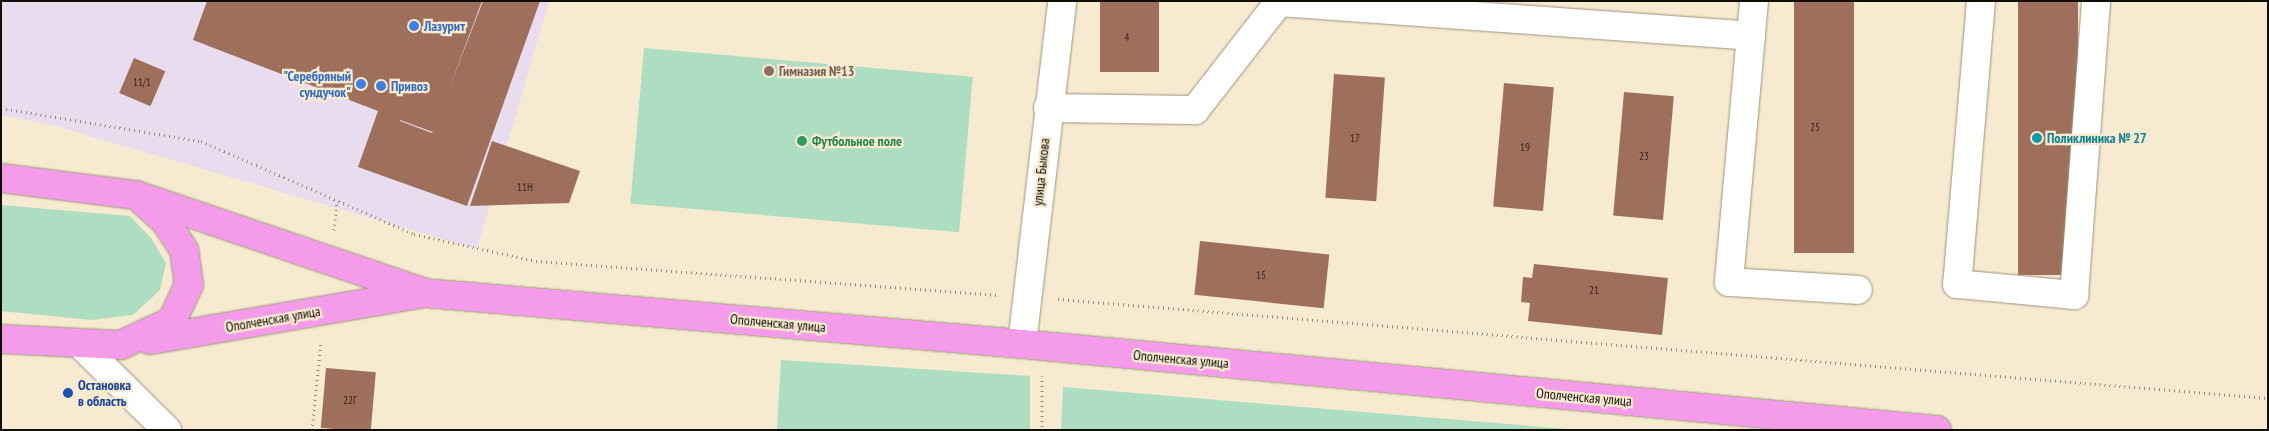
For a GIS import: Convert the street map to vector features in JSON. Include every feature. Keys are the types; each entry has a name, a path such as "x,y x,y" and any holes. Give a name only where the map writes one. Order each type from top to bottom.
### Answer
{"highway":[{"name":"Ополченская улица","path":"1,178 136,195 425,293 1022,344 1937,430"},
{"path":"121,345 172,321 189,285 184,250 165,221 136,195"},
{"name":"Ополченская улица","path":"1,339 121,345 425,293"}],"street":[{"name":"улица Быкова","path":"1022,344 1048,108 1062,1"},
{"path":"1754,1 1729,282 1858,290"},
{"path":"1981,1 1957,284 2074,295 2096,1"},
{"path":"1048,108 1194,110 1279,2 1751,36"},
{"path":"79,343 167,430"}],"path":[{"path":"1,108 201,141 414,234 536,260 1027,297 2268,398"}],"shaded area":[{"path":"1,1 549,1 477,249 48,124 1,115"}],"green space":[{"name":"Футбольное поле","path":"644,48 973,77 959,232 630,203"},
{"path":"1,205 130,216 151,238 166,263 160,290 133,315 92,320 1,311"},
{"path":"781,360 1030,376 1030,430 777,430"},
{"path":"1063,387 1579,430 1061,430"}],"building":[{"name":"Привоз","path":"207,1 482,1 447,94 483,1 540,1 467,206 358,167 378,111 193,40","holes":["400,120 433,132 432,133"]},
{"path":"1100,1 1159,1 1159,72 1100,72"},
{"path":"1794,1 1854,1 1854,253 1794,253"},
{"name":"Поликлиника № 27","path":"2018,1 2078,1 2078,275 2018,275"},
{"path":"134,58 165,71 150,106 119,93"},
{"path":"1334,74 1385,78 1376,201 1325,198"},
{"path":"1504,83 1554,87 1543,211 1493,207"},
{"path":"1624,92 1674,96 1663,220 1613,216"},
{"path":"492,141 580,171 569,203 470,206"},
{"path":"1200,241 1329,255 1324,308 1194,295"},
{"path":"1534,264 1668,278 1662,335 1528,321 1530,303 1521,302 1523,277 1532,278"},
{"path":"326,368 376,372 371,430 321,428"}],"place":[{"name":"Лазурит","path":"414,26"},
{"name":"Гимназия №13","path":"769,71"},
{"name":"\"Серебряный сундучок\"","path":"361,84"},
{"name":"Привоз","path":"381,86"},
{"name":"Поликлиника № 27","path":"2037,138"},
{"name":"Футбольное поле","path":"802,141"},
{"name":"Остановка в область","path":"68,393"}]}
